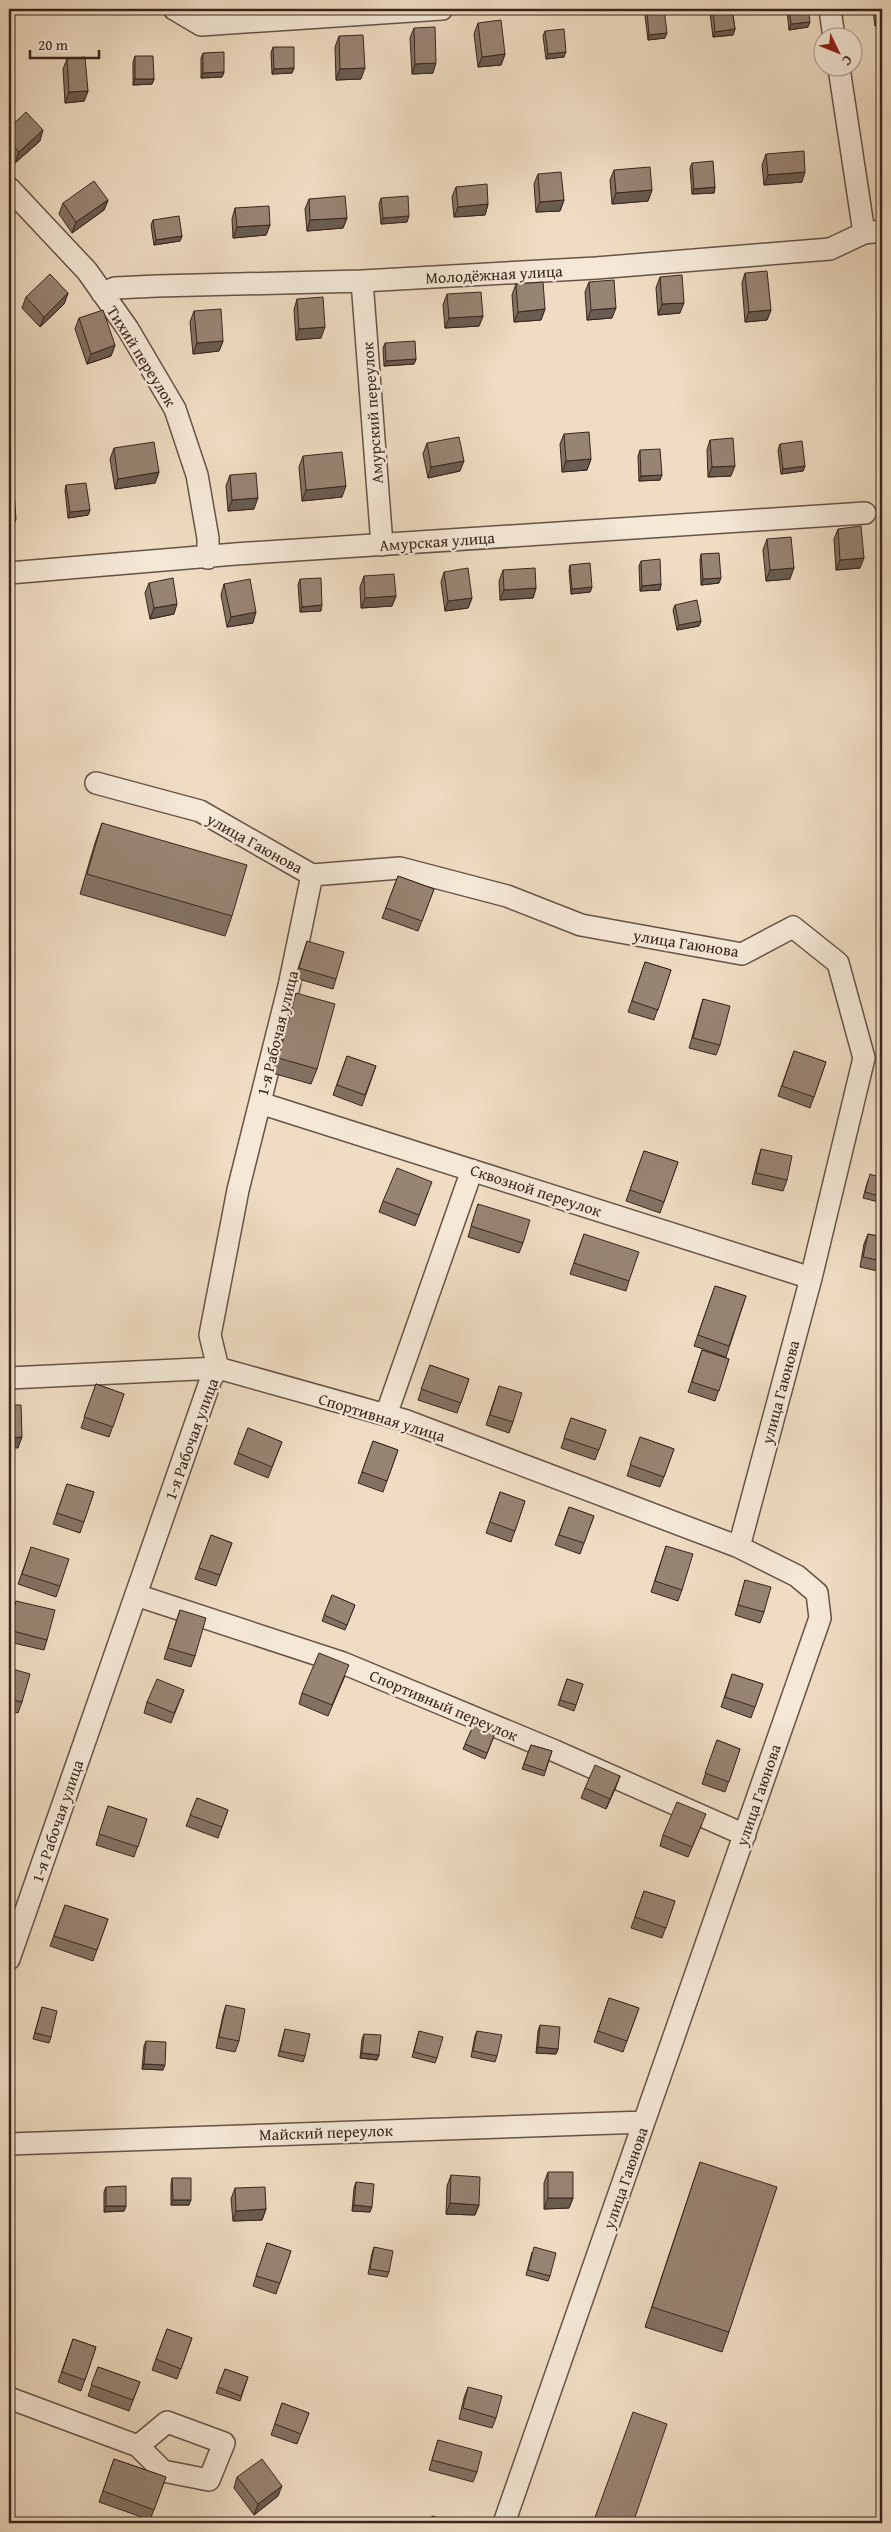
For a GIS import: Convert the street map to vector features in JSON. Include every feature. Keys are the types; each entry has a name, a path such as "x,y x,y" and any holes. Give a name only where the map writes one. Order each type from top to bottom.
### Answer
{"street":[{"path":"174,9 201,25 442,9"},
{"path":"830,9 833,28"},
{"path":"841,78 873,232"},
{"name":"Тихий переулок","path":"9,188 87,272 128,329 175,408 197,475 208,538 208,558"},
{"name":"Молодёжная улица","path":"102,292 115,288 362,281 596,268 830,249 873,232"},
{"name":"Амурский переулок","path":"362,281 382,545"},
{"name":"Амурская улица","path":"9,573 208,558 235,554 865,513"},
{"name":"улица Гаюнова","path":"96,783 200,811 312,875 400,868 507,896 581,925 742,954 792,927 838,964 864,1058 811,1278 739,1547 797,1576 817,1592 820,1618 504,2523"},
{"name":"1-я Рабочая улица","path":"9,1959 211,1379 218,1368 210,1335 238,1190 289,986 312,875"},
{"name":"Сквозной переулок","path":"260,1103 811,1278"},
{"path":"386,1415 472,1170"},
{"name":"Спортивная улица","path":"9,1378 218,1368 386,1415 739,1547"},
{"name":"Спортивный переулок","path":"136,1595 342,1663 555,1751 745,1835"},
{"name":"Майский переулок","path":"9,2144 644,2122"},
{"path":"9,2398 138,2446"}],"building":[{"path":"664,9 667,33 649,35 647,11"},
{"path":"713,9 732,9 735,29 715,32"},
{"path":"789,9 808,9 810,22 791,24"},
{"path":"878,9 882,9 882,15 879,15"},
{"path":"501,20 505,54 482,57 478,23"},
{"path":"435,27 436,63 415,64 414,28"},
{"path":"564,29 566,52 548,54 545,31"},
{"path":"363,35 365,68 340,69 339,36"},
{"path":"273,47 294,47 294,68 274,69"},
{"path":"224,52 224,72 203,73 203,53"},
{"path":"135,56 153,56 154,79 135,79"},
{"path":"85,57 88,91 69,92 67,59"},
{"path":"26,112 43,130 19,152 9,141 9,128"},
{"path":"804,151 805,172 768,175 766,154"},
{"path":"713,161 715,187 694,189 692,163"},
{"path":"650,167 652,190 616,193 614,170"},
{"path":"561,172 564,200 540,202 538,174"},
{"path":"94,181 108,200 76,222 63,203"},
{"path":"487,184 488,204 458,207 456,187"},
{"path":"345,196 347,218 310,220 309,199"},
{"path":"408,196 409,216 383,218 381,198"},
{"path":"269,206 270,225 237,227 235,208"},
{"path":"179,216 182,236 156,240 153,220"},
{"path":"767,271 771,310 749,312 745,273"},
{"path":"50,274 68,293 44,317 26,297"},
{"path":"682,275 684,303 662,304 660,277"},
{"path":"614,280 616,308 591,310 589,282"},
{"path":"543,282 545,309 518,312 516,284"},
{"path":"481,292 483,316 449,318 447,294"},
{"path":"323,297 325,327 299,329 297,299"},
{"path":"221,309 223,341 197,343 194,311"},
{"path":"103,310 115,345 91,354 79,318"},
{"path":"415,341 416,359 386,361 385,343"},
{"path":"589,432 591,459 566,461 564,434"},
{"path":"459,437 464,461 431,467 427,443"},
{"path":"733,438 735,466 712,467 710,440"},
{"path":"802,441 805,466 783,469 780,444"},
{"path":"154,442 159,472 118,479 114,448"},
{"path":"660,449 662,475 641,476 640,450"},
{"path":"342,452 346,486 306,490 303,456"},
{"path":"256,473 258,498 232,500 230,475"},
{"path":"86,483 90,510 70,512 66,485"},
{"path":"9,490 14,490 16,519 9,519"},
{"path":"861,526 864,558 840,560 838,529"},
{"path":"791,537 794,568 770,570 767,539"},
{"path":"719,553 721,578 703,579 701,554"},
{"path":"660,559 661,584 642,586 641,561"},
{"path":"590,563 592,587 572,589 570,565"},
{"path":"468,568 472,598 448,601 444,572"},
{"path":"535,568 536,588 504,590 503,570"},
{"path":"394,574 396,596 365,598 364,576"},
{"path":"173,578 177,604 154,608 149,583"},
{"path":"321,578 322,605 302,607 300,579"},
{"path":"250,579 256,612 231,617 224,584"},
{"path":"697,600 701,621 679,625 675,605"},
{"path":"102,823 247,865 232,916 87,874"},
{"path":"398,876 434,889 422,921 386,908"},
{"path":"307,941 344,952 336,979 299,968"},
{"path":"645,962 671,970 658,1010 632,1001"},
{"path":"296,993 335,1004 317,1069 278,1058"},
{"path":"703,999 730,1006 720,1045 693,1038"},
{"path":"794,1051 826,1062 814,1097 782,1086"},
{"path":"347,1056 376,1066 365,1095 337,1085"},
{"path":"761,1149 792,1156 787,1180 756,1173"},
{"path":"644,1151 678,1162 664,1202 630,1190"},
{"path":"397,1168 432,1182 419,1215 383,1201"},
{"path":"870,1174 882,1178 882,1197 865,1192"},
{"path":"478,1204 530,1220 523,1243 471,1226"},
{"path":"584,1234 639,1252 629,1281 574,1263"},
{"path":"868,1234 882,1237 882,1261 863,1257"},
{"path":"715,1286 746,1296 729,1346 698,1335"},
{"path":"702,1350 729,1359 719,1391 692,1382"},
{"path":"430,1365 469,1379 461,1403 421,1389"},
{"path":"96,1384 124,1394 113,1427 84,1417"},
{"path":"499,1386 522,1393 513,1422 490,1415"},
{"path":"9,1405 21,1405 22,1437 9,1438"},
{"path":"571,1418 606,1430 599,1450 564,1438"},
{"path":"248,1428 282,1442 272,1467 238,1453"},
{"path":"640,1437 674,1449 664,1477 630,1465"},
{"path":"373,1441 398,1450 387,1481 362,1472"},
{"path":"67,1484 94,1492 84,1522 57,1513"},
{"path":"500,1492 525,1501 515,1531 490,1522"},
{"path":"569,1507 594,1516 584,1543 559,1535"},
{"path":"211,1535 232,1543 220,1575 199,1568"},
{"path":"666,1546 693,1554 682,1590 655,1581"},
{"path":"31,1547 69,1559 60,1586 22,1574"},
{"path":"745,1580 771,1587 764,1612 738,1605"},
{"path":"332,1595 355,1605 347,1625 324,1615"},
{"path":"16,1601 55,1610 47,1640 9,1630"},
{"path":"180,1610 206,1618 195,1656 168,1648"},
{"path":"319,1653 349,1665 332,1705 302,1693"},
{"path":"9,1668 30,1674 22,1702 9,1699"},
{"path":"732,1674 763,1684 755,1707 725,1697"},
{"path":"157,1679 184,1690 174,1713 147,1702"},
{"path":"567,1679 583,1684 576,1705 560,1700"},
{"path":"475,1722 496,1731 487,1753 465,1744"},
{"path":"717,1740 740,1749 729,1782 705,1773"},
{"path":"531,1745 552,1751 545,1771 524,1764"},
{"path":"595,1765 620,1776 610,1799 585,1788"},
{"path":"197,1798 228,1810 222,1827 190,1815"},
{"path":"677,1802 706,1814 692,1847 663,1835"},
{"path":"108,1806 147,1819 138,1847 99,1834"},
{"path":"644,1891 675,1901 666,1928 635,1917"},
{"path":"65,1905 108,1919 97,1950 54,1936"},
{"path":"609,1998 639,2008 627,2041 598,2031"},
{"path":"226,2005 245,2009 239,2041 219,2037"},
{"path":"42,2007 57,2011 51,2037 35,2033"},
{"path":"540,2025 560,2027 558,2049 538,2047"},
{"path":"285,2029 310,2034 305,2056 280,2051"},
{"path":"419,2031 443,2037 437,2058 414,2052"},
{"path":"477,2031 502,2035 497,2056 473,2051"},
{"path":"364,2034 381,2035 379,2055 362,2053"},
{"path":"146,2041 166,2042 165,2065 144,2064"},
{"path":"700,2162 777,2187 729,2332 652,2307"},
{"path":"548,2172 573,2172 573,2198 548,2198"},
{"path":"451,2175 480,2177 479,2205 450,2203"},
{"path":"172,2178 191,2178 191,2200 173,2200"},
{"path":"356,2182 374,2184 372,2207 354,2205"},
{"path":"126,2186 126,2206 106,2206 106,2187"},
{"path":"265,2187 266,2209 236,2211 235,2188"},
{"path":"267,2243 291,2251 280,2283 256,2276"},
{"path":"374,2247 393,2251 389,2272 370,2269"},
{"path":"534,2247 556,2253 550,2276 528,2270"},
{"path":"167,2329 192,2338 181,2369 156,2359"},
{"path":"73,2339 96,2347 85,2380 62,2372"},
{"path":"98,2367 140,2382 133,2400 91,2385"},
{"path":"225,2369 248,2377 241,2396 218,2387"},
{"path":"468,2387 502,2396 496,2418 463,2408"},
{"path":"282,2403 309,2413 301,2434 275,2424"},
{"path":"633,2412 667,2424 633,2523 593,2523"},
{"path":"438,2440 482,2452 477,2472 432,2460"},
{"path":"114,2459 166,2477 154,2510 103,2491"},
{"path":"262,2459 282,2486 258,2504 237,2477"},
{"path":"432,2516 456,2523 430,2523"}]}
